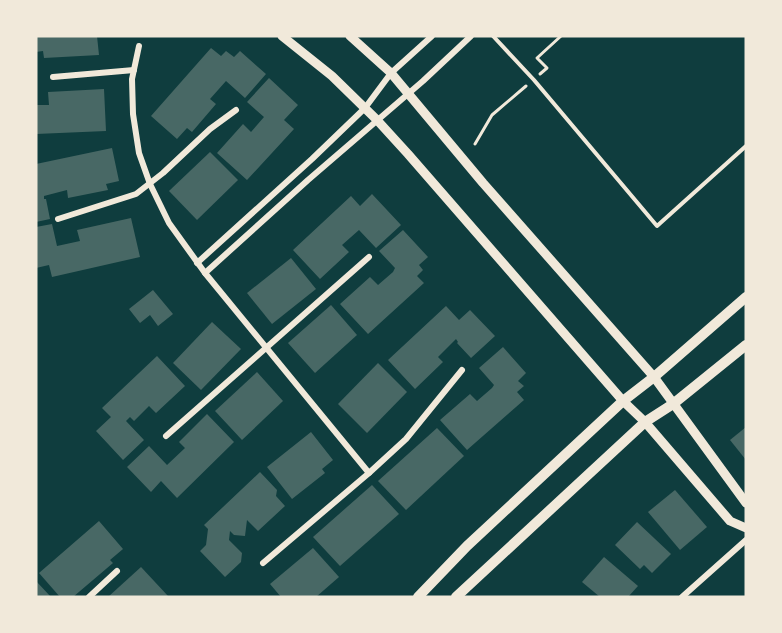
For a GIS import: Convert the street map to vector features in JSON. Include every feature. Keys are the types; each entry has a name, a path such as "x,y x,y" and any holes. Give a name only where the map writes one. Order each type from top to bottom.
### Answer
{"main road":[{"path":"418,597 466,546 623,401 746,297"},
{"path":"456,597 645,422 673,404 746,345"}],"street":[{"path":"282,36 332,76 377,120 730,521 746,528"},
{"path":"350,36 391,73 409,93 483,183 654,377 746,503"},
{"path":"197,262 312,159 365,108 391,73 432,36"},
{"path":"205,273 471,36"},
{"path":"139,46 132,80 133,114 139,153 150,184 169,223 205,273 369,472"},
{"path":"53,77 134,70"},
{"path":"58,219 136,194 210,129 236,110"},
{"path":"312,159 320,170"},
{"path":"286,183 294,193"},
{"path":"166,436 369,256"},
{"path":"263,563 406,439 462,370"},
{"path":"682,597 746,540"},
{"path":"89,597 117,572"}],"lane":[{"path":"493,36 534,80 657,226 746,146"}],"path":[{"path":"475,144 492,115 547,68 537,57 561,36"}],"building":[{"path":"36,36 97,36 99,55 44,58 43,51 36,52"},
{"path":"211,48 221,56 226,51 234,57 240,51 266,74 245,98 226,81 210,99 216,104 192,132 187,128 177,139 151,116"},
{"path":"269,78 298,105 284,120 294,129 247,180 217,153 243,124 251,132 264,117 247,102"},
{"path":"104,89 106,131 36,134 36,105 49,105 48,92"},
{"path":"112,148 119,181 106,184 108,190 68,198 67,190 44,196 50,219 36,222 36,164"},
{"path":"210,152 238,180 197,220 169,191"},
{"path":"372,194 401,225 376,248 359,230 342,245 349,252 320,279 293,250 351,196 360,206"},
{"path":"131,218 140,257 52,277 49,265 36,268 36,227 52,224 57,246 80,241 77,230"},
{"path":"403,230 428,257 419,265 423,270 417,276 424,283 368,334 340,304 370,277 378,285 393,272 395,268 379,251"},
{"path":"291,258 316,289 272,324 247,293"},
{"path":"153,290 173,314 158,326 150,315 140,323 129,309"},
{"path":"331,305 357,335 315,373 288,343"},
{"path":"446,306 459,320 470,310 495,336 471,358 456,339 438,357 443,362 415,389 388,360"},
{"path":"212,322 241,349 201,390 173,363"},
{"path":"503,347 526,373 518,381 524,386 517,392 524,400 467,450 440,420 470,394 477,401 492,388 494,385 479,368"},
{"path":"157,356 185,386 156,413 149,406 134,421 130,417 126,421 144,440 123,460 96,431 111,417 102,408"},
{"path":"378,363 407,392 367,433 338,404"},
{"path":"257,372 283,401 242,440 215,411"},
{"path":"207,414 234,442 177,498 161,481 151,492 127,467 149,446 167,465 185,448 179,442"},
{"path":"746,427 746,460 730,440"},
{"path":"437,428 464,456 406,510 378,481"},
{"path":"311,432 333,460 322,469 325,473 292,499 267,467"},
{"path":"260,472 277,490 276,496 285,506 258,531 247,520 245,536 234,535 230,531 229,540 242,553 241,562 225,577 200,551 206,545 208,529 204,525"},
{"path":"372,485 399,514 340,566 313,537"},
{"path":"675,490 707,527 680,550 648,512"},
{"path":"99,521 123,549 110,560 113,563 73,597 60,597 39,573"},
{"path":"637,522 671,554 652,573 644,565 640,569 615,545"},
{"path":"313,548 339,577 316,597 281,597 270,584"},
{"path":"604,557 638,586 628,597 600,597 582,582"},
{"path":"141,567 168,596 108,597"},
{"path":"36,581 51,597 36,597"}]}
